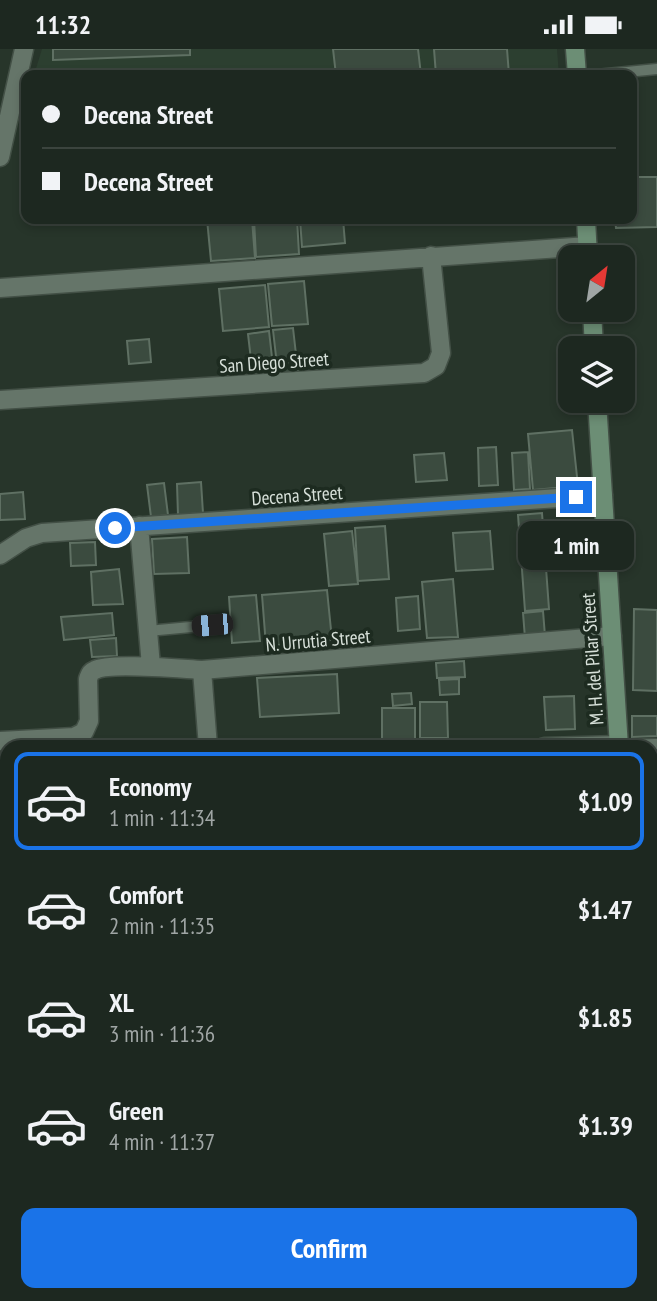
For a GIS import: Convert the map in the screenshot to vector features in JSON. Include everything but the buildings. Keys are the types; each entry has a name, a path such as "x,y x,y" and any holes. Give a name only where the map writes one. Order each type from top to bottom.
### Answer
{"main road":[{"path":"575,49 577,70"},
{"path":"586,224 588,245"},
{"name":"M. H. del Pilar Street","path":"598,413 619,740"}],"street":[{"path":"0,157 24,49"},
{"path":"0,288 431,256 558,253"},
{"name":"San Diego Street","path":"0,400 424,373 436,366 441,353 431,256"},
{"name":"Decena Street","path":"0,555 33,535 603,495"},
{"path":"139,526 151,666"},
{"name":"N. Urrutia Street","path":"16,740 79,736 84,732 89,721 87,684 90,674 98,669 151,666 202,670 612,636"},
{"path":"202,670 207,740"}],"lane":[{"path":"637,71 657,69"},
{"path":"148,631 212,625"}],"shaded area":[{"path":"42,49 557,49 559,70 36,70"}],"route":[{"path":"115,528 576,497"}]}
